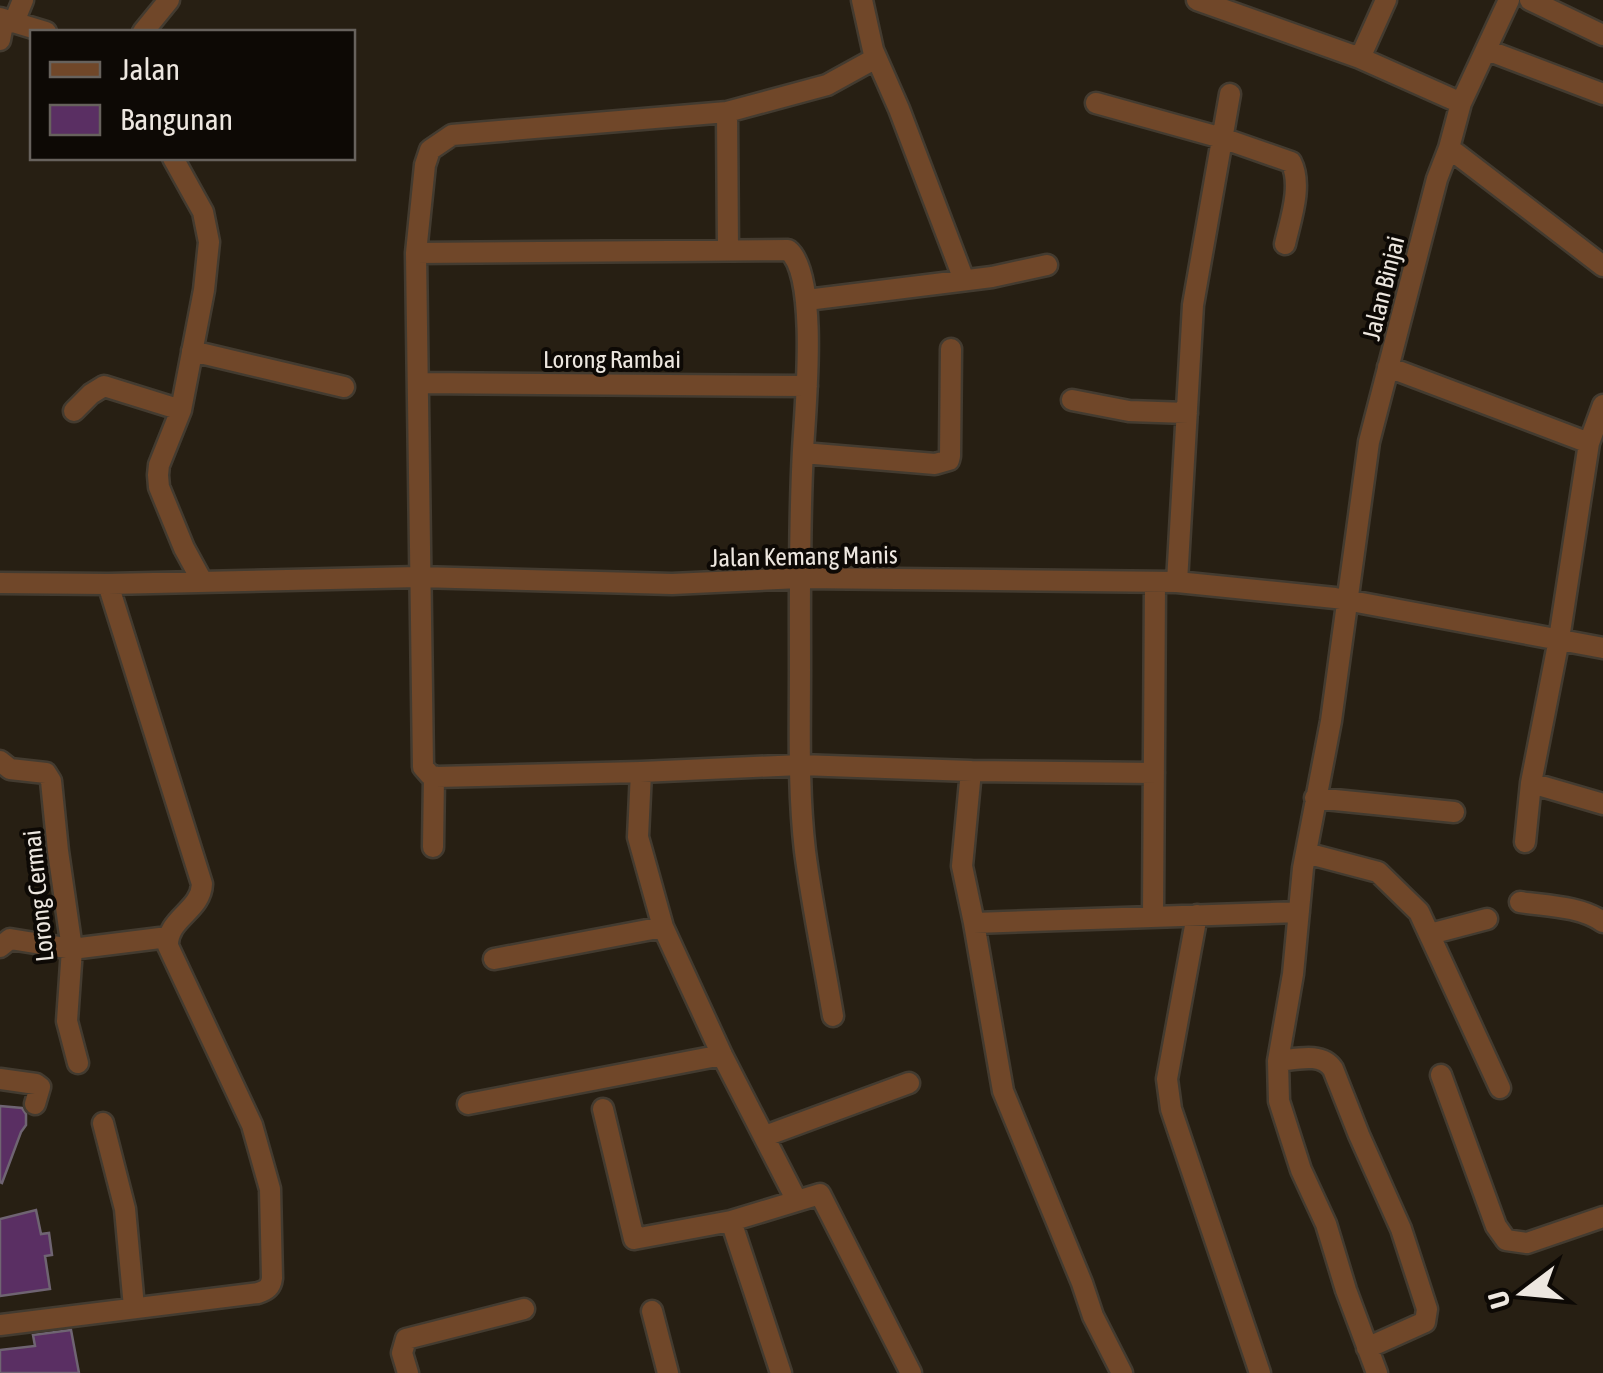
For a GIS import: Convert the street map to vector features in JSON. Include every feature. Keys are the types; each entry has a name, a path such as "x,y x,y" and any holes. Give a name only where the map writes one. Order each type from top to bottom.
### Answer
{"street":[{"path":"22,0 4,25 34,30"},
{"path":"145,30 169,0"},
{"path":"862,0 876,58 964,280"},
{"path":"1197,0 1360,58 1461,103"},
{"path":"1360,58 1386,0"},
{"name":"Jalan Binjai","path":"1377,1373 1279,1101 1278,1060 1369,442 1437,178 1461,103 1509,0"},
{"path":"1530,0 1603,35"},
{"path":"1486,50 1603,94"},
{"path":"876,58 827,85 727,112 452,135 430,150 416,253 423,766 434,776 800,765 1154,773"},
{"path":"1153,917 1154,773 1166,582 1187,413 1193,306 1230,94"},
{"path":"1096,103 1291,162 1295,168 1295,194 1285,244"},
{"path":"727,112 728,250"},
{"path":"1448,148 1603,266"},
{"path":"174,160 203,212 209,242 182,410 159,465 159,487 202,582"},
{"path":"416,253 788,250 799,263 807,300 800,765 805,850 833,1016"},
{"path":"807,300 992,277 1046,265"},
{"path":"802,453 935,464 948,460 952,349"},
{"path":"192,351 344,387"},
{"path":"1388,368 1589,442"},
{"name":"Lorong Rambai","path":"418,383 806,386"},
{"path":"74,412 90,394 104,386 182,410"},
{"path":"1072,400 1129,411 1187,413"},
{"path":"1524,842 1589,442 1603,405"},
{"name":"Jalan Kemang Manis","path":"0,583 419,577 672,584 800,578 1166,582 1346,600 1603,648"},
{"path":"0,1324 258,1293 267,1289 272,1278 270,1189 252,1124 170,954 168,936 177,920 199,899 202,884 108,584"},
{"name":"Lorong Cermai","path":"0,761 10,768 46,773 51,781 72,949 67,1021 78,1063"},
{"path":"972,771 962,866 1003,1091 1093,1316 1122,1373"},
{"path":"641,772 638,837 663,927 722,1056 797,1201"},
{"path":"433,846 434,776"},
{"path":"1531,783 1603,804"},
{"path":"1315,798 1454,812"},
{"path":"1306,853 1378,872 1419,912 1500,1088"},
{"path":"1520,902 1572,910 1603,922"},
{"path":"974,923 1299,912"},
{"path":"1196,915 1167,1079 1171,1109 1260,1373"},
{"path":"1430,934 1487,919"},
{"path":"494,959 663,927"},
{"path":"0,946 16,939 72,949 168,936"},
{"path":"468,1104 722,1056"},
{"path":"1278,1060 1322,1058 1334,1069 1401,1229 1427,1309 1425,1322 1367,1348"},
{"path":"1441,1075 1496,1226 1506,1240 1527,1244 1603,1217"},
{"path":"0,1079 36,1084 40,1087 35,1104"},
{"path":"765,1136 909,1083"},
{"path":"603,1109 634,1238 730,1221 820,1194 911,1373"},
{"path":"103,1123 125,1209 134,1307"},
{"path":"730,1221 782,1373"},
{"path":"408,1373 402,1353 406,1340 524,1309"},
{"path":"652,1312 668,1373"}],"building":[{"path":"0,1106 22,1108 26,1114 26,1125 2,1183 0,1182"},
{"path":"36,1210 41,1234 49,1233 52,1255 45,1256 50,1289 0,1296 0,1219"},
{"path":"71,1330 79,1373 0,1373 0,1350 35,1346 33,1335"}]}
